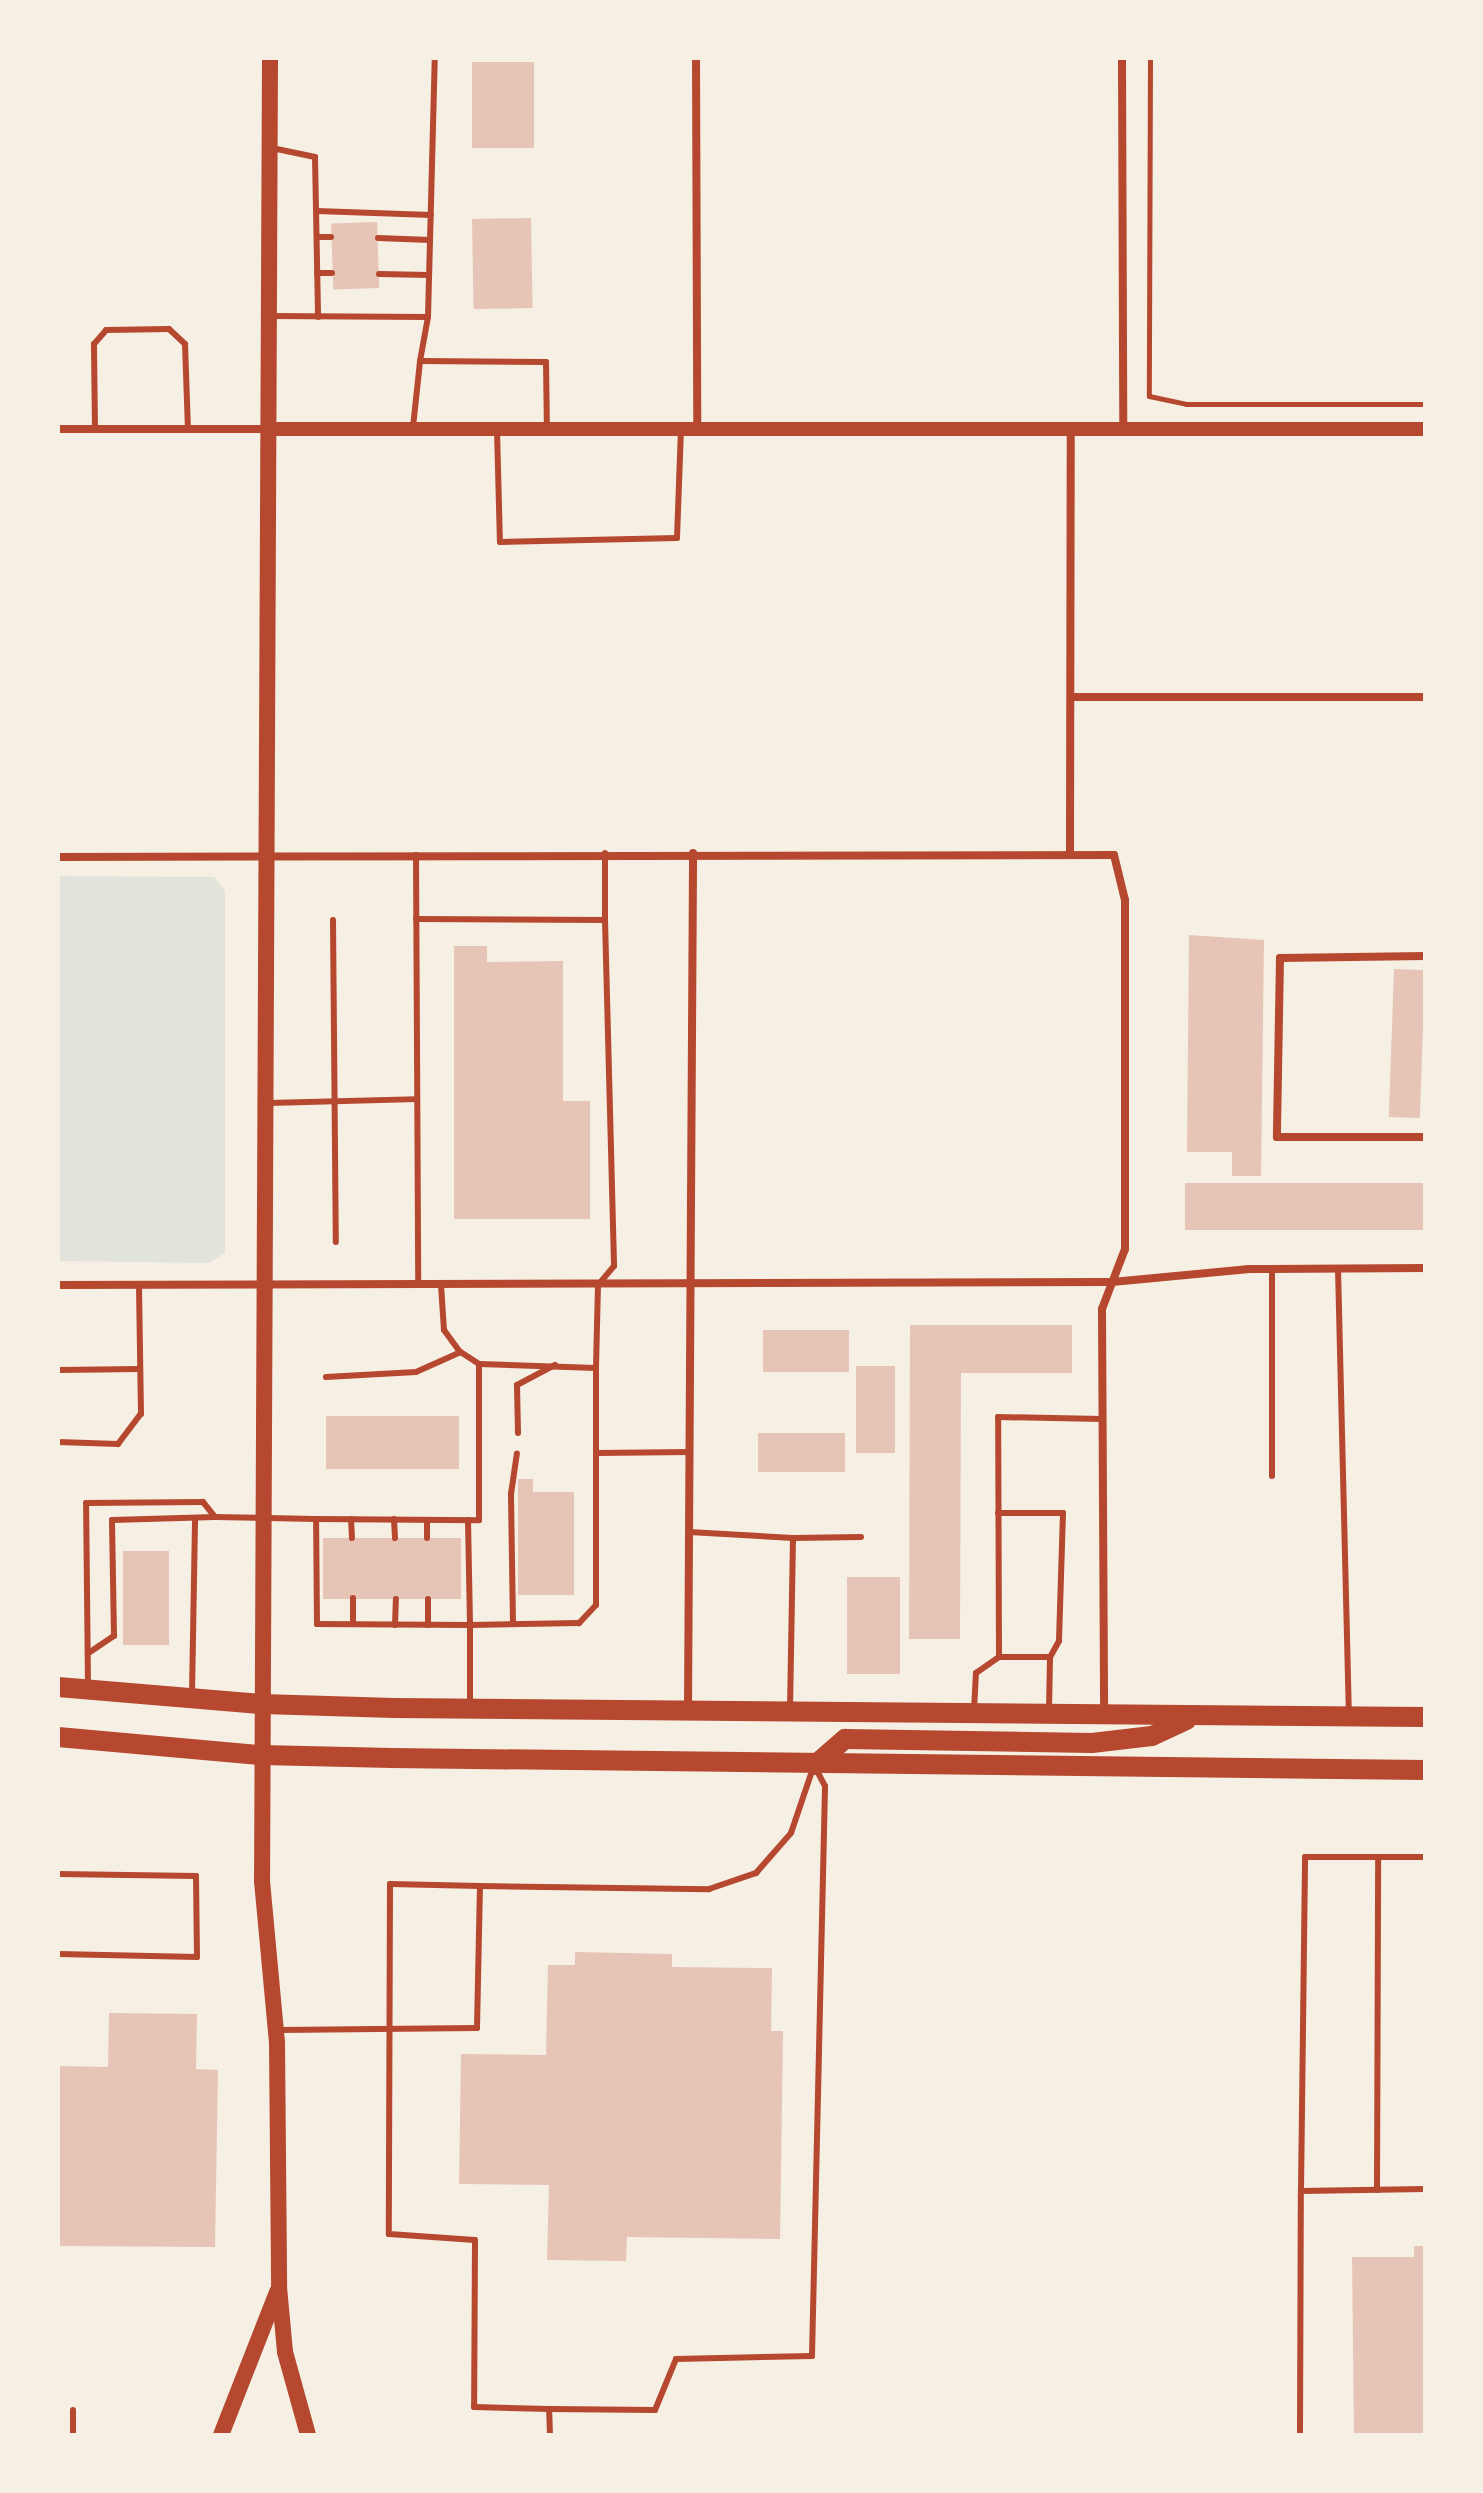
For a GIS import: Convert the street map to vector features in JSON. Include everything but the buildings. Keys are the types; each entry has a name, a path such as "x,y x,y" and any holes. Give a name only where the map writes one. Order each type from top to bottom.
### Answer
{"main road":[{"path":"270,58 262,1881 276,2030 279,2287 285,2352 308,2435"},
{"path":"58,1687 262,1704 470,1709 1425,1717"},
{"path":"815,1765 845,1739 1092,1743 1152,1736 1193,1717"},
{"path":"58,1737 261,1755 815,1765 1425,1770"},
{"path":"221,2435 279,2287"}],"street":[{"path":"696,58 697,430"},
{"path":"1122,58 1123,431"},
{"path":"58,429 1425,429"},
{"path":"1070,855 1071,431"},
{"path":"1071,697 1425,697"},
{"path":"58,857 605,853 1114,855 1125,900 1125,1249 1102,1309 1104,1716"},
{"path":"688,1712 693,853"},
{"path":"1425,956 1280,958 1277,1137 1425,1137"},
{"path":"58,1285 692,1286 1112,1282 1272,1269 1425,1268"}],"lane":[{"path":"412,430 428,317 435,58"},
{"path":"271,148 315,157 318,317"},
{"path":"317,211 431,215"},
{"path":"317,237 331,237"},
{"path":"378,238 430,240"},
{"path":"317,273 332,273"},
{"path":"379,274 429,275"},
{"path":"270,316 428,317"},
{"path":"95,429 94,344 106,330 169,329 185,344 188,429"},
{"path":"420,361 546,362 547,430"},
{"path":"497,430 500,542 677,538 681,430"},
{"path":"316,1519 317,1624 579,1623 596,1605 598,1285 614,1266 605,853"},
{"path":"416,855 418,1285"},
{"path":"416,919 605,920"},
{"path":"333,920 336,1242"},
{"path":"264,1103 417,1099"},
{"path":"1272,1269 1272,1476"},
{"path":"1338,1269 1349,1717"},
{"path":"58,1442 118,1444 141,1414 139,1285"},
{"path":"441,1285 444,1330 461,1352 479,1364 558,1364 596,1368"},
{"path":"326,1377 416,1372 461,1352"},
{"path":"90,1652 114,1636 112,1520 215,1517 479,1520 479,1364"},
{"path":"518,1433 517,1385 558,1364"},
{"path":"58,1370 140,1369"},
{"path":"999,1657 998,1417 1102,1419"},
{"path":"596,1453 690,1452"},
{"path":"513,1624 511,1494 517,1453"},
{"path":"88,1689 86,1503 203,1502 215,1517"},
{"path":"998,1513 1063,1513 1059,1641 1050,1657 1049,1716"},
{"path":"192,1698 195,1518"},
{"path":"351,1519 352,1538"},
{"path":"394,1519 395,1538"},
{"path":"427,1520 427,1538"},
{"path":"468,1520 470,1709"},
{"path":"689,1532 793,1538 861,1537"},
{"path":"790,1713 793,1538"},
{"path":"353,1598 353,1624"},
{"path":"395,1625 396,1599"},
{"path":"428,1599 428,1625"},
{"path":"974,1715 976,1673 999,1657 1050,1657"},
{"path":"815,1765 825,1801 812,2356 676,2359 655,2410 474,2407 475,2240 389,2234 390,1884 709,1889 756,1873 791,1833 815,1765"},
{"path":"1300,2435 1305,1857 1425,1857"},
{"path":"1377,2190 1378,1857"},
{"path":"58,1874 196,1876 197,1957 58,1954"},
{"path":"276,2030 477,2028 480,1886"},
{"path":"1301,2191 1425,2189"},
{"path":"549,2409 550,2435"},
{"path":"73,2410 73,2435"}],"path":[{"path":"1150,58 1149,396 1186,404 1425,404"}],"shaded area":[{"path":"58,876 214,877 225,891 225,1253 209,1263 58,1261"}]}
